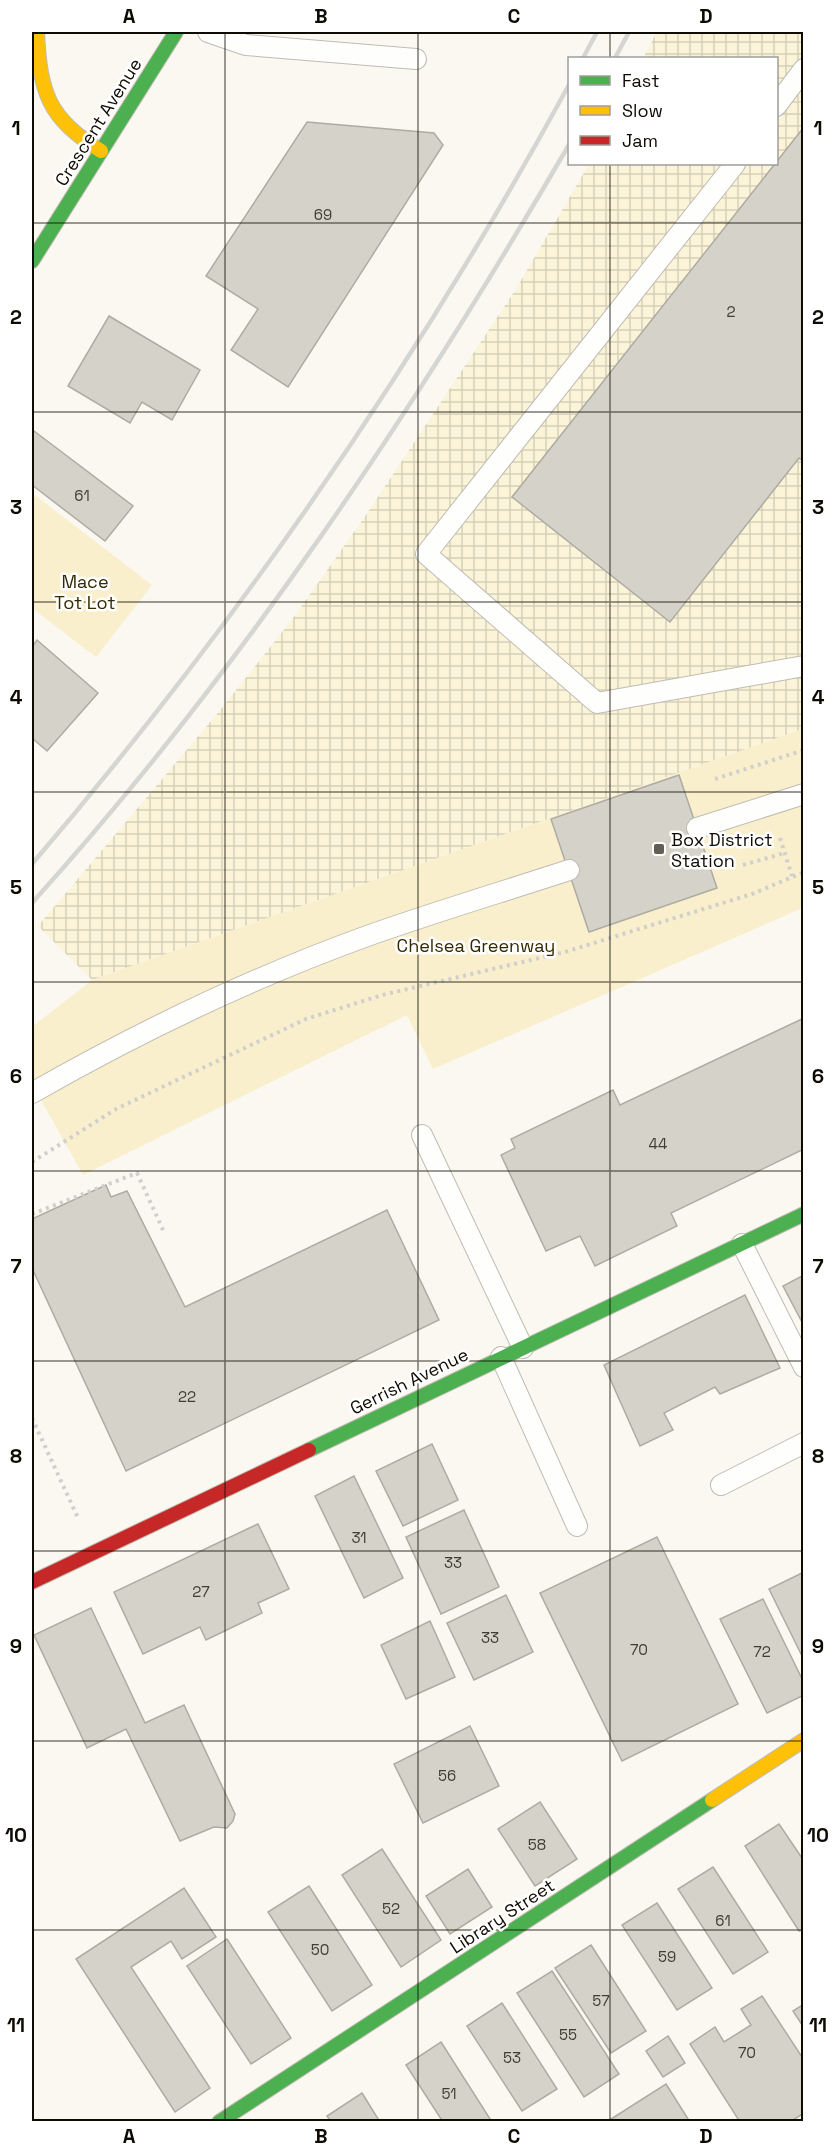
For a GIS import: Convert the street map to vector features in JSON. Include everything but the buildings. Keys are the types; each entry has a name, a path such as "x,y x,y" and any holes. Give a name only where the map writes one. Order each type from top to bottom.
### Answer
{"street":[{"path":"37,32 38,69 45,98 76,135 102,151"},
{"name":"Crescent Avenue","path":"32,261 176,32"},
{"name":"Gerrish Avenue","path":"32,1582 804,1214"},
{"name":"Library Street","path":"219,2121 804,1740"}],"lane":[{"path":"207,32 246,45 416,59"},
{"path":"778,105 804,69"},
{"path":"734,165 426,554 597,703 804,666"},
{"path":"697,828 804,794"},
{"path":"32,1093 164,1023 291,966 400,925 569,870"},
{"path":"422,1135 523,1348"},
{"path":"742,1244 804,1367"},
{"path":"501,1357 578,1526"},
{"path":"721,1485 804,1443"}],"path":[{"path":"715,779 804,750"},
{"path":"780,838 792,876"},
{"path":"743,865 785,853"},
{"path":"32,1162 116,1109 306,1019 382,995 565,952 752,894 804,872"},
{"path":"32,1214 137,1173 164,1232"},
{"path":"32,1418 95,1553"}],"shaded area":[{"path":"657,32 803,32 803,729 92,980 38,926 217,714 291,621 364,518 516,289 588,165 778,165 778,57 644,57"}],"green space":[{"name":"Mace Tot Lot","path":"32,493 152,585 96,657 32,608"},
{"name":"Chelsea Greenway","path":"803,729 803,908 433,1069 407,1015 83,1175 32,1084 32,1027 92,980"}],"railway":[{"path":"584,57 597,32"},
{"path":"616,57 629,32"},
{"path":"32,864 182,680 253,585 321,488 451,289 568,87"},
{"path":"32,903 182,724 320,537 449,342 568,146"}],"traffic: fast":[{"path":"32,261 176,32"},
{"path":"309,1450 804,1214"},
{"path":"219,2122 712,1800"}],"traffic: slow":[{"path":"37,32 41,72 50,102 69,127 101,151"},
{"path":"712,1800 804,1740"}],"traffic: jam":[{"path":"32,1582 309,1450"}],"place":[{"name":"Box District Station","path":"659,849"}]}
